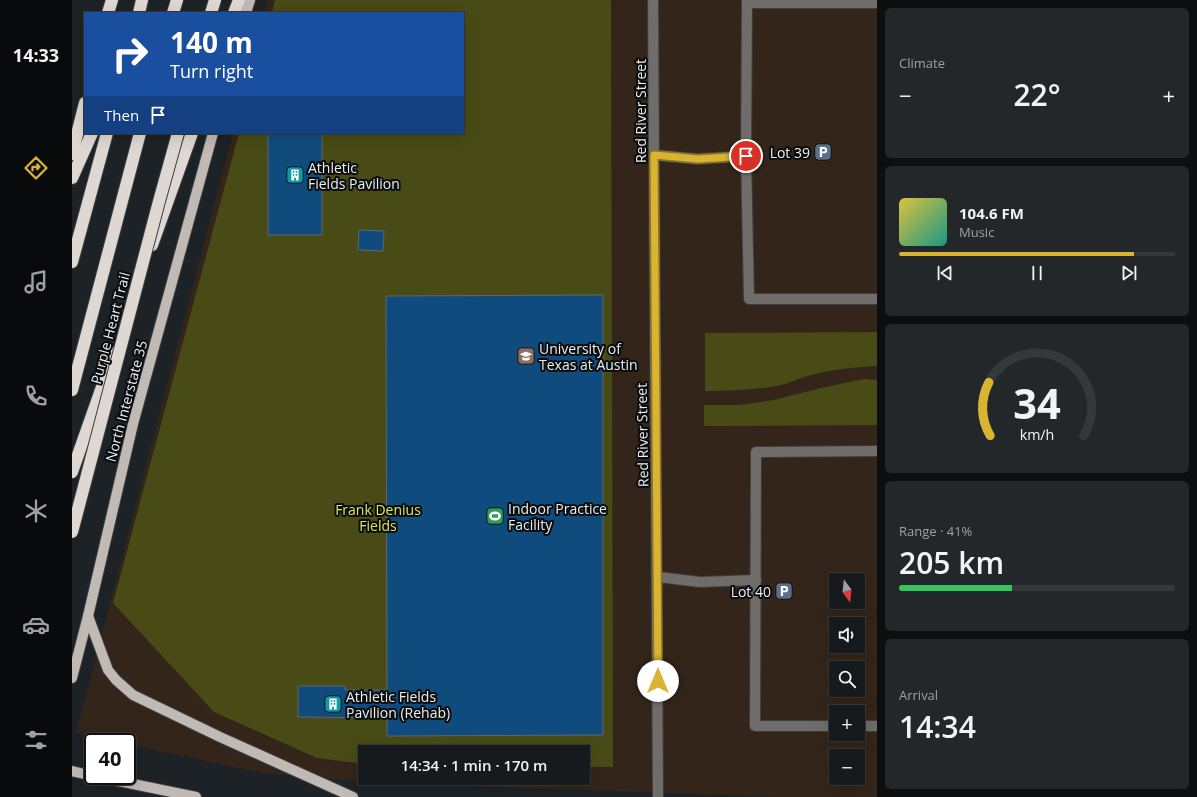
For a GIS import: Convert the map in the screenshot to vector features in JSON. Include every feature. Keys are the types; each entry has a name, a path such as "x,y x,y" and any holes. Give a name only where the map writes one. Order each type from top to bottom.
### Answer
{"highway":[{"path":"108,12 112,0"},
{"path":"139,12 142,0"},
{"path":"174,12 177,0"},
{"path":"211,12 214,0"},
{"path":"234,12 239,0"},
{"path":"72,154 84,107"},
{"path":"72,178 92,134"},
{"path":"72,262 107,134"},
{"name":"Purple Heart Trail","path":"72,390 140,134"},
{"name":"Purple Heart Trail","path":"72,532 178,134"},
{"path":"72,472 192,134"}],"main road":[{"path":"246,12 250,0"},
{"name":"North Interstate 35","path":"72,678 133,424 213,134"},
{"path":"88,616 108,670 116,680 133,695 220,737 353,797"},
{"path":"72,771 84,774"},
{"path":"136,785 196,797"}],"street":[{"name":"Red River Street","path":"653,0 658,577 658,797"},
{"path":"877,3 747,2 746,156 749,299 877,299"},
{"path":"654,155 698,159 746,156"},
{"path":"829,726 755,726 756,452 877,451"},
{"path":"658,577 700,582 756,580"},
{"path":"865,726 877,726"}],"shaded area":[{"name":"University of Texas at Austin","path":"268,0 877,0 877,797 780,797 437,785 590,785 590,745 358,745 358,781 262,773 136,746 136,733 84,733 84,735 76,733 233,134 464,134 464,12 264,12"}],"green space":[{"name":"Frank Denius Fields","path":"275,0 611,0 613,767 590,767 590,745 358,745 358,763 317,758 214,712 113,603 239,134 464,134 464,12 272,12"},
{"path":"877,332 877,366 822,372 781,385 763,388 705,391 705,333"},
{"path":"864,379 877,380 877,425 704,426 704,405 739,405 774,400"}],"building":[{"name":"Athletic Fields Pavilion","path":"268,134 322,134 322,235 268,235"},
{"path":"359,230 384,231 383,251 358,250"},
{"name":"Indoor Practice Facility","path":"603,295 603,735 387,736 387,718 298,717 298,686 345,686 345,690 387,690 386,296"}],"place":[{"name":"Lot 39","path":"823,152"},
{"name":"Athletic Fields Pavilion","path":"295,175"},
{"name":"University of Texas at Austin","path":"526,356"},
{"name":"Indoor Practice Facility","path":"495,516"},
{"name":"Lot 40","path":"784,591"},
{"name":"Athletic Fields Pavilion (Rehab)","path":"333,704"}],"route":[{"path":"658,681 654,155 698,159 746,156"}]}
